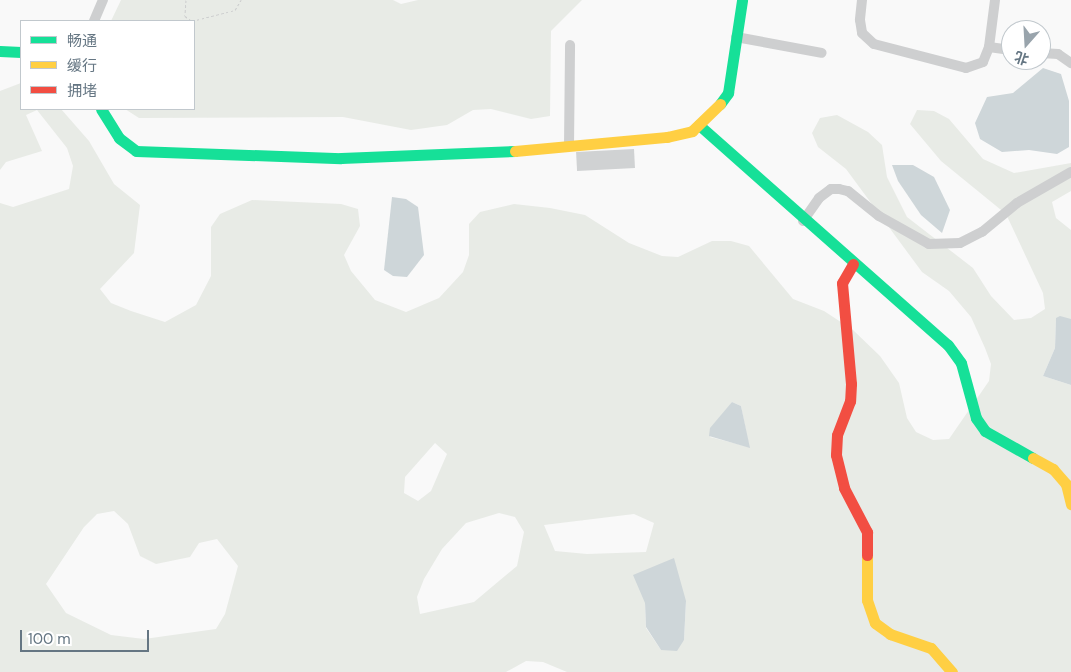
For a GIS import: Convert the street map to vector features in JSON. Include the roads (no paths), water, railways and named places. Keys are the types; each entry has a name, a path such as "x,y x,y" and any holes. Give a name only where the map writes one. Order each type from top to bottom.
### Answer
{"street":[{"path":"94,20 103,0"},
{"path":"101,110 119,138 136,151 341,158 569,146 667,138 692,131 712,115 728,93 742,0"},
{"path":"862,0 860,20 862,33 874,44 966,68 983,62 989,47 995,0"},
{"path":"736,37 822,53"},
{"path":"569,146 570,45"},
{"path":"989,47 1001,49"},
{"path":"0,51 20,52"},
{"path":"1051,54 1058,54 1071,63"},
{"path":"699,125 803,221 948,345 961,363 976,418 985,431 1053,469 1066,484 1071,504"},
{"path":"803,221 819,198 831,189 839,188 848,191 879,216 929,244 960,244 982,232 1017,203 1071,172"},
{"path":"853,264 842,283 852,384 850,401 837,435 836,455 844,488 867,532 867,600 875,623 890,634 931,648 952,672"}]}
